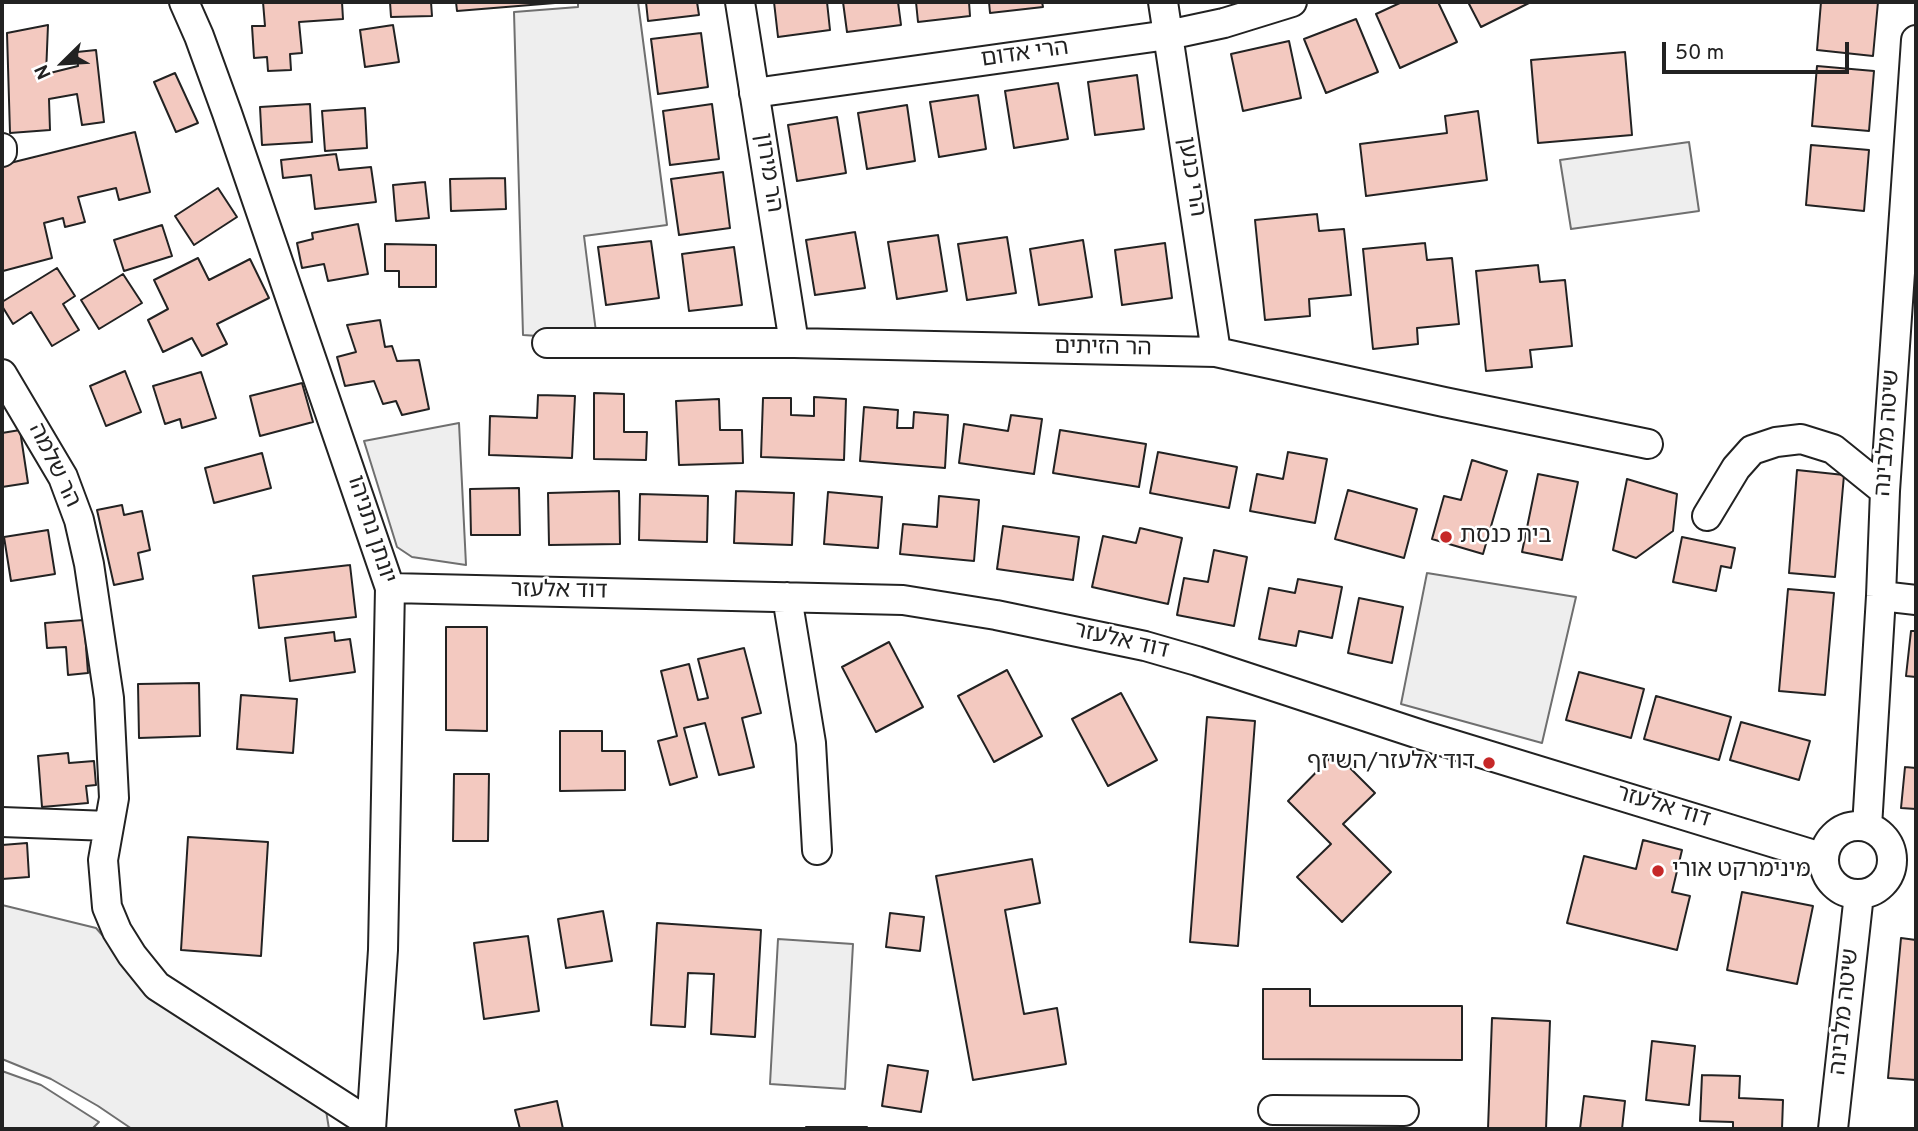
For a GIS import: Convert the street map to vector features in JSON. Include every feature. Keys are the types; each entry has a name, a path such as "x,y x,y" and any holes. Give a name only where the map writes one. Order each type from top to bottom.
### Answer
{"street":[{"name":"יונתן נתניהו","path":"184,2 232,126 390,589 383,950 371,1127"},
{"name":"הר מירון","path":"740,2 794,344"},
{"name":"הרי כנען","path":"1163,2 1216,352"},
{"name":"הרי אדום","path":"754,93 1168,35 1224,23 1292,2"},
{"name":"שיטה מלבינה","path":"1867,827 1885,491 1907,301 1916,40"},
{"name":"הר הזיתים","path":"547,343 794,344 1216,352 1648,444"},
{"name":"הר שלמה","path":"2,374 63,478 79,520 89,564 109,698 114,797 103,860 107,907 117,931 157,986 371,1127"},
{"path":"1707,516 1735,468 1752,450 1776,442 1801,439 1833,449 1885,491"},
{"name":"דוד אלעזר","path":"390,589 903,600 996,615 1145,646 1197,661 1425,736 1824,858"},
{"path":"1881,596 1916,600"},
{"path":"787,597 811,743 817,850"},
{"path":"2,822 109,826"},
{"path":"1847,827 1867,827 1886,840 1891,851 1904,864 1869,892 1848,892 1830,879 1825,869 1826,848 1838,832 1847,827"},
{"name":"שיטה מלבינה","path":"1833,1129 1859,894"},
{"path":"1273,1110 1346,1120 1404,1111"}],"shaded area":[{"path":"578,2 638,2 667,225 584,236 597,340 523,335 514,12 578,7"},
{"path":"1689,142 1699,211 1571,229 1560,160"},
{"path":"459,423 466,565 412,557 397,547 364,441"},
{"path":"1427,573 1576,597 1542,743 1401,704"},
{"path":"2,905 96,928 133,970 325,1104 329,1129 132,1129 51,1079 2,1059"},
{"path":"778,939 853,944 845,1089 770,1084"},
{"path":"2,1071 41,1085 99,1122 92,1129 2,1129"}],"building":[{"path":"263,2 342,2 343,19 299,22 302,53 290,54 291,70 268,71 267,57 254,58 252,26 265,26"},
{"path":"390,2 431,2 432,16 391,17"},
{"path":"456,2 555,2 555,3 457,11"},
{"path":"646,2 697,2 699,15 648,21"},
{"path":"774,2 827,2 830,30 778,37"},
{"path":"843,2 898,2 901,25 847,32"},
{"path":"916,2 969,2 970,16 918,22"},
{"path":"989,2 1042,2 1043,7 990,13"},
{"path":"1402,2 1438,2 1457,42 1400,68 1376,14"},
{"path":"1468,2 1531,2 1481,27"},
{"path":"1821,2 1878,2 1873,56 1817,50"},
{"path":"1356,19 1378,72 1326,93 1304,39"},
{"path":"48,25 46,74 78,66 77,52 96,50 104,122 82,125 77,94 49,99 50,130 10,133 7,33"},
{"path":"393,25 399,62 365,67 360,30"},
{"path":"701,33 708,87 658,94 651,39"},
{"path":"1289,41 1301,98 1243,111 1231,54"},
{"path":"1625,52 1632,135 1538,143 1531,60"},
{"path":"1817,66 1874,71 1869,131 1812,126"},
{"path":"175,73 198,123 176,132 154,82"},
{"path":"1137,75 1144,129 1095,135 1088,82"},
{"path":"1058,83 1068,139 1014,148 1005,91"},
{"path":"978,95 986,149 939,157 930,102"},
{"path":"310,104 312,142 262,145 260,107"},
{"path":"712,104 719,159 670,165 663,111"},
{"path":"907,105 915,161 867,169 858,113"},
{"path":"365,108 367,148 325,151 322,111"},
{"path":"1478,111 1487,180 1366,196 1360,144 1447,133 1445,116"},
{"path":"837,117 846,173 797,181 788,125"},
{"path":"135,132 150,192 119,200 116,188 78,197 85,222 65,227 63,218 44,223 52,258 3,271 2,165"},
{"path":"1811,145 1869,150 1864,211 1806,205"},
{"path":"336,154 339,170 371,167 376,202 315,209 311,175 283,178 281,160"},
{"path":"723,172 730,228 679,235 671,179"},
{"path":"505,178 506,209 451,211 450,179"},
{"path":"425,182 429,218 396,221 393,185"},
{"path":"218,188 237,217 194,245 175,216"},
{"path":"1317,214 1319,231 1344,229 1351,295 1309,299 1310,316 1265,320 1255,220"},
{"path":"358,224 368,274 328,281 324,264 302,268 297,243 313,239 312,233"},
{"path":"162,225 172,256 124,271 114,240"},
{"path":"855,232 865,288 815,295 806,240"},
{"path":"938,235 947,291 897,299 888,242"},
{"path":"1007,237 1016,293 967,300 958,244"},
{"path":"1083,240 1092,297 1039,305 1030,249"},
{"path":"651,241 659,298 606,305 598,247"},
{"path":"1165,243 1172,298 1122,305 1115,250"},
{"path":"1425,243 1427,260 1452,258 1459,324 1417,328 1418,344 1373,349 1363,249"},
{"path":"385,244 436,245 436,287 399,287 399,271 385,271"},
{"path":"734,247 742,305 689,311 682,254"},
{"path":"198,258 209,280 250,259 269,298 217,324 227,344 202,356 192,338 163,352 148,320 168,309 154,280"},
{"path":"1538,265 1540,282 1565,280 1572,346 1530,350 1532,367 1486,371 1476,271"},
{"path":"57,268 75,296 63,304 79,330 52,346 31,312 13,324 2,302"},
{"path":"123,274 142,303 99,329 81,300"},
{"path":"380,320 385,347 392,346 397,361 419,360 429,409 402,415 396,401 383,404 374,381 345,386 337,357 356,352 347,325"},
{"path":"125,371 141,412 106,426 90,386"},
{"path":"201,372 216,418 182,428 180,419 165,424 153,386"},
{"path":"302,383 313,422 260,436 250,396"},
{"path":"594,393 624,394 624,432 647,432 646,460 594,459"},
{"path":"538,395 575,396 572,458 489,455 490,416 537,418"},
{"path":"814,397 846,399 844,460 761,457 763,398 791,398 791,415 814,416"},
{"path":"719,399 720,430 742,430 743,463 679,465 676,401"},
{"path":"864,407 898,410 897,428 913,428 914,412 948,415 945,468 860,461"},
{"path":"1011,415 1042,419 1034,474 959,463 964,424 1008,431"},
{"path":"20,430 28,483 2,487 2,433"},
{"path":"1060,430 1146,444 1139,487 1053,473"},
{"path":"1158,452 1237,467 1229,508 1150,493"},
{"path":"1288,452 1327,459 1315,523 1250,511 1257,474 1283,479"},
{"path":"262,453 271,488 214,503 205,468"},
{"path":"1472,460 1507,471 1483,554 1432,539 1444,496 1461,500"},
{"path":"1797,470 1844,475 1835,577 1789,573"},
{"path":"1538,474 1578,482 1562,560 1522,552"},
{"path":"1627,479 1677,494 1673,531 1636,558 1613,550"},
{"path":"519,488 520,535 471,535 470,489"},
{"path":"1348,490 1417,509 1404,558 1335,539"},
{"path":"619,491 620,544 549,545 548,493"},
{"path":"736,491 794,493 792,545 734,543"},
{"path":"828,492 882,497 878,548 824,544"},
{"path":"640,494 708,496 707,542 639,540"},
{"path":"939,496 979,500 974,561 900,554 903,524 937,527"},
{"path":"122,505 124,515 142,511 150,550 138,553 143,579 114,585 97,510"},
{"path":"1003,526 1079,537 1073,580 997,569"},
{"path":"1140,528 1182,538 1168,604 1092,587 1103,536 1136,543"},
{"path":"48,530 55,574 11,581 4,537"},
{"path":"1682,537 1735,548 1731,568 1721,566 1716,591 1673,582"},
{"path":"1214,550 1247,557 1234,626 1177,615 1184,578 1208,582"},
{"path":"350,565 356,617 259,628 253,576"},
{"path":"1298,579 1342,587 1332,638 1299,631 1296,646 1259,639 1269,588 1295,593"},
{"path":"1788,589 1834,593 1825,695 1779,691"},
{"path":"1359,598 1403,607 1392,663 1348,653"},
{"path":"84,620 88,673 68,675 66,647 47,648 45,623"},
{"path":"446,627 487,627 487,731 446,730"},
{"path":"1911,631 1916,631 1916,677 1906,676"},
{"path":"334,632 335,641 350,639 355,672 290,681 285,638"},
{"path":"889,642 923,707 876,732 842,667"},
{"path":"744,648 761,713 742,718 754,767 719,775 705,723 684,728 697,777 670,785 658,741 677,736 661,671 689,664 698,700 708,698 698,659"},
{"path":"1007,670 1042,736 994,762 958,696"},
{"path":"1579,672 1644,689 1631,738 1566,720"},
{"path":"199,683 200,736 139,738 138,684"},
{"path":"1121,693 1157,760 1108,786 1072,719"},
{"path":"241,695 297,699 293,753 237,749"},
{"path":"1656,696 1731,717 1719,760 1644,739"},
{"path":"1207,717 1255,721 1238,946 1190,942"},
{"path":"1741,722 1810,741 1799,780 1730,760"},
{"path":"560,731 602,731 602,751 625,751 625,790 560,791"},
{"path":"68,753 69,763 94,761 96,785 86,786 88,803 42,807 38,756"},
{"path":"1335,753 1375,793 1343,824 1391,872 1342,922 1297,877 1331,844 1288,801"},
{"path":"1905,767 1916,768 1916,809 1901,808"},
{"path":"454,774 489,774 488,841 453,841"},
{"path":"188,837 268,842 261,956 181,950"},
{"path":"1643,840 1682,850 1672,892 1690,896 1677,950 1567,923 1584,856 1636,869"},
{"path":"27,843 29,877 2,879 2,845"},
{"path":"1032,859 1040,903 1005,910 1024,1014 1057,1008 1066,1064 973,1080 936,876"},
{"path":"1742,892 1813,906 1797,984 1727,970"},
{"path":"603,911 612,961 566,968 558,919"},
{"path":"890,913 924,917 920,951 886,947"},
{"path":"657,923 761,930 755,1037 711,1034 714,974 688,973 685,1027 651,1025"},
{"path":"528,936 539,1011 484,1019 474,943"},
{"path":"1901,938 1916,940 1916,1080 1888,1078"},
{"path":"1263,989 1310,989 1310,1006 1462,1006 1462,1060 1263,1059"},
{"path":"1492,1018 1550,1021 1546,1129 1488,1129"},
{"path":"1652,1041 1695,1046 1689,1105 1646,1100"},
{"path":"888,1065 928,1071 921,1112 882,1106"},
{"path":"1702,1075 1740,1076 1739,1098 1783,1100 1782,1129 1733,1129 1733,1122 1700,1121"},
{"path":"1584,1096 1625,1101 1622,1129 1580,1129"},
{"path":"557,1101 563,1129 520,1129 515,1110"},
{"path":"867,1127 867,1129 806,1129"}],"place":[{"name":"בית כנסת","path":"1446,537"},
{"name":"דוד אלעזר/השיזף","path":"1489,763"},
{"name":"מינימרקט אורי","path":"1658,871"}]}
